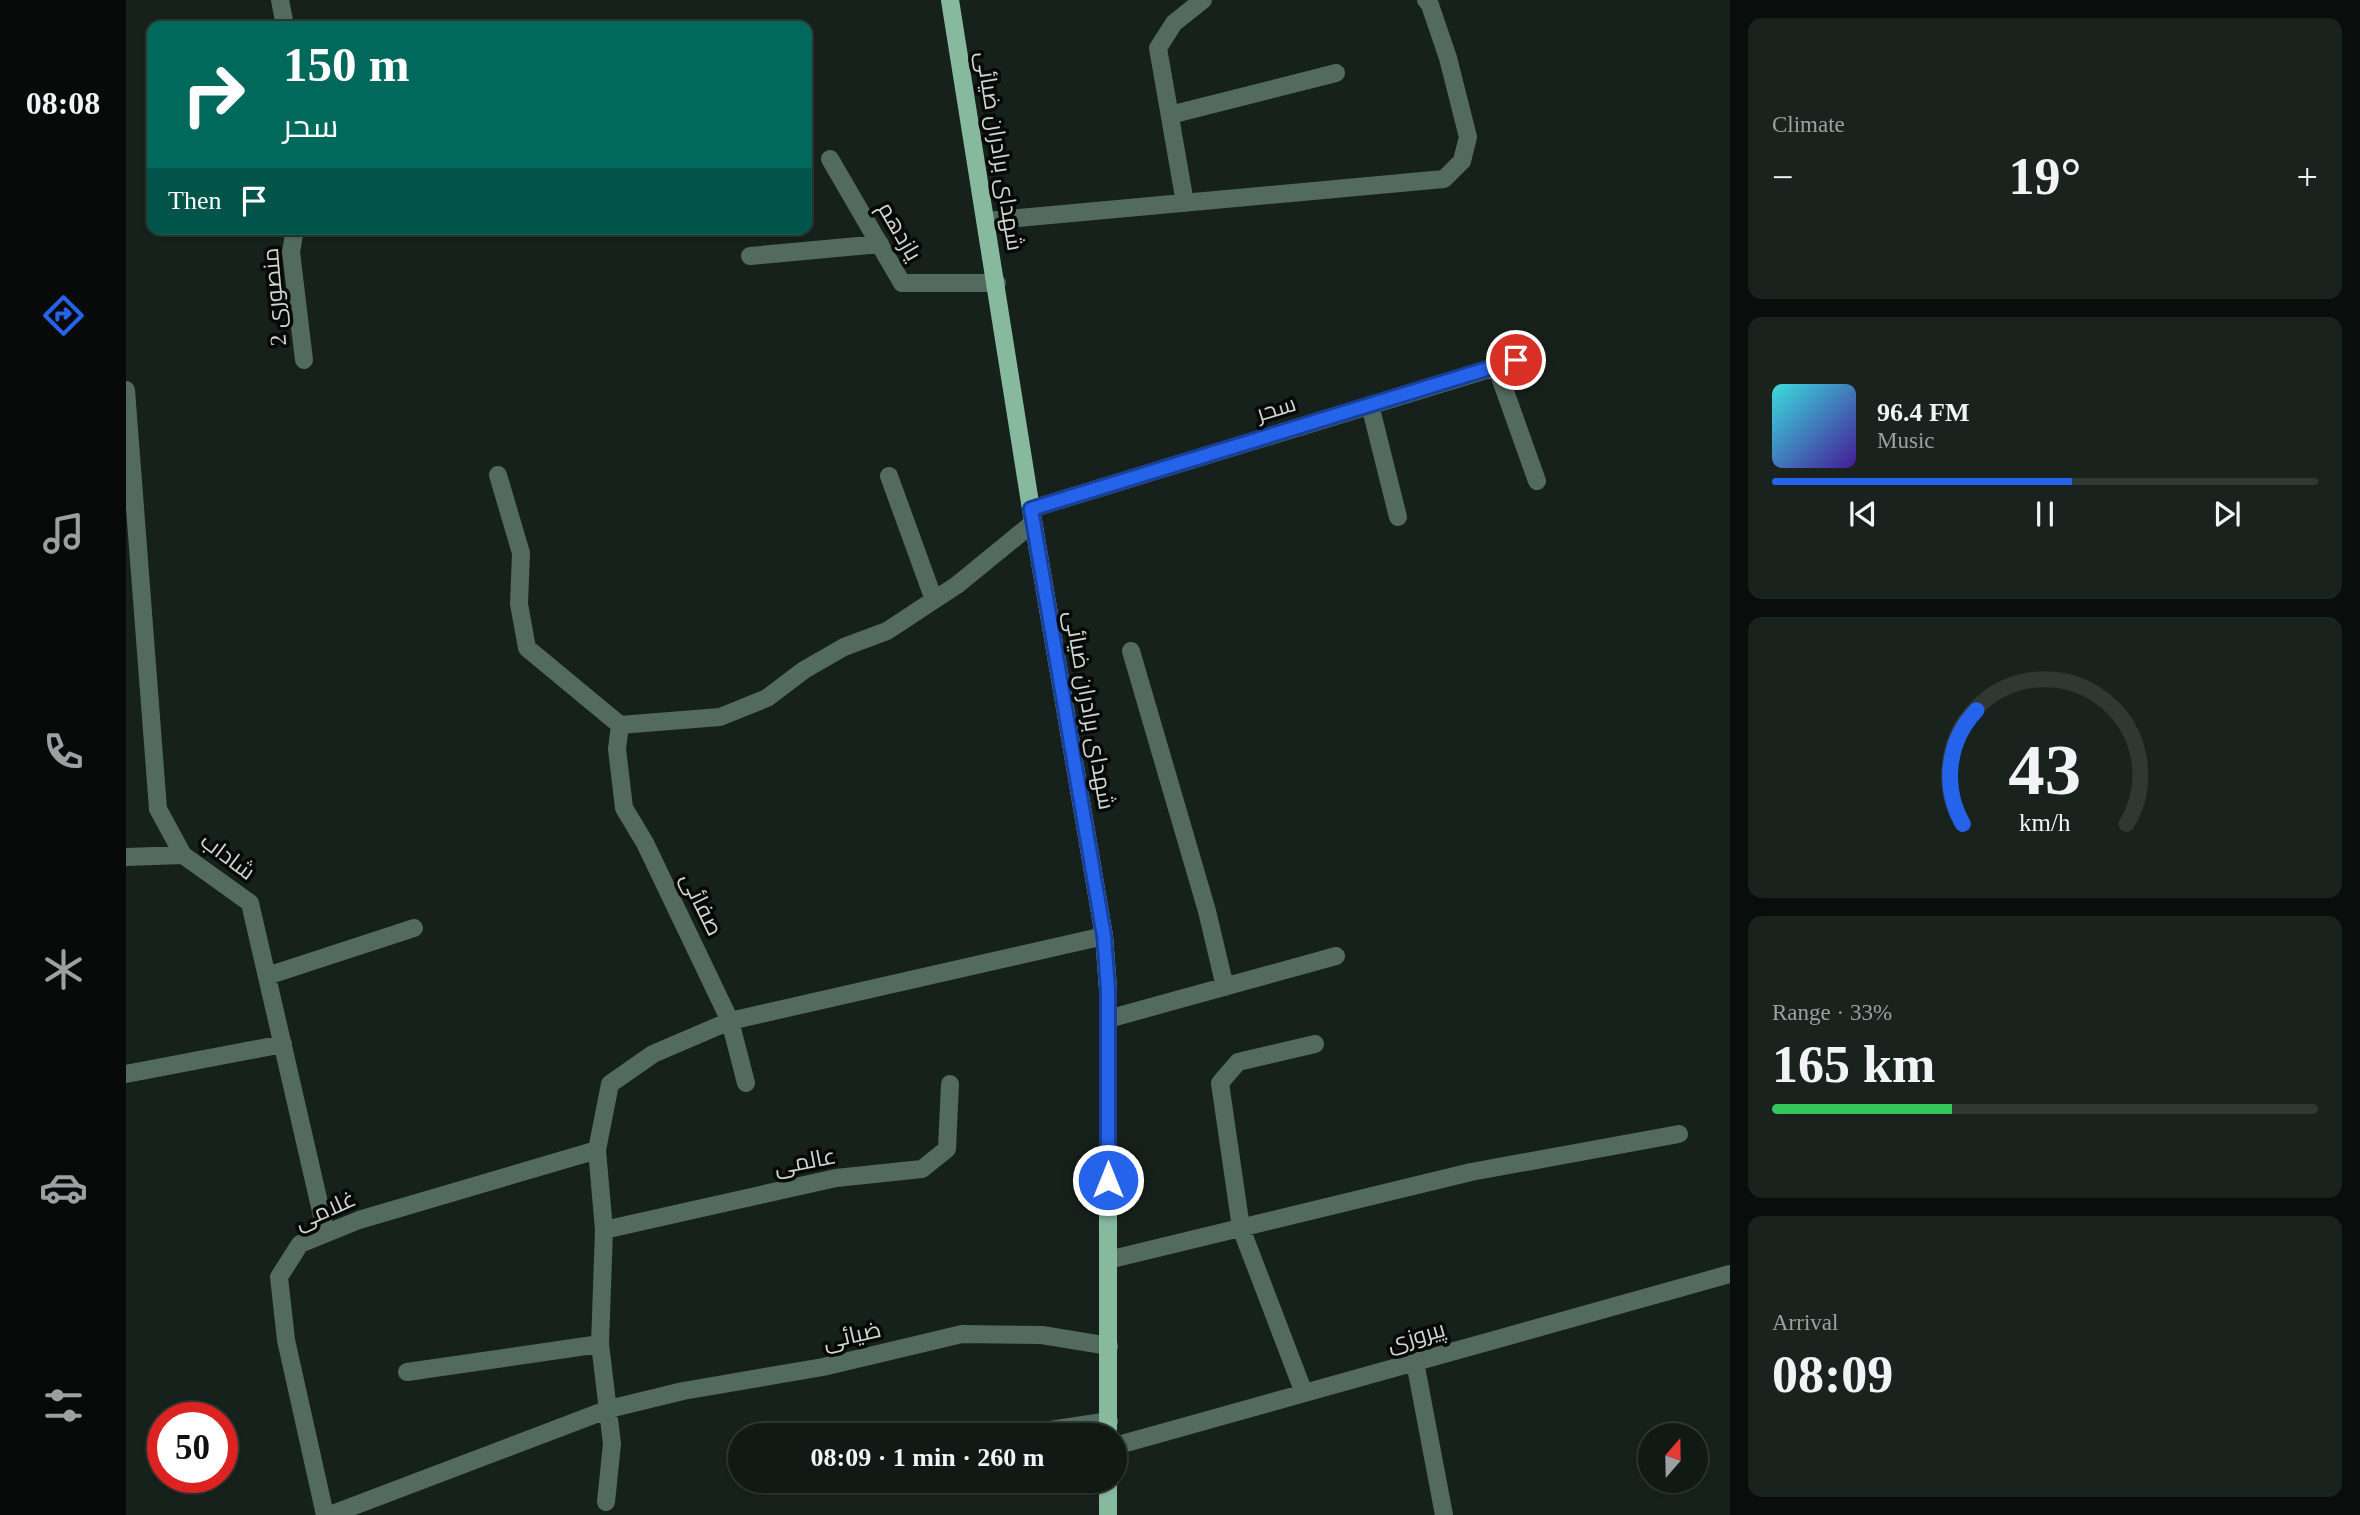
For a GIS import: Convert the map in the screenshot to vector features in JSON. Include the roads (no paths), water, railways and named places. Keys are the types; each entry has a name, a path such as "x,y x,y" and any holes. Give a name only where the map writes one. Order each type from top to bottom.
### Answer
{"main road":[{"name":"شهدای برادران ضیائی","path":"950,0 1032,516 1104,936 1108,989 1108,1423"},
{"path":"1108,1493 1108,1515"}],"street":[{"path":"280,0 284,21"},
{"path":"1185,203 1158,48 1174,23 1203,0"},
{"path":"987,220 1444,179 1462,161 1468,136 1448,58 1426,0"},
{"path":"1170,115 1336,73"},
{"name":"یازدهم","path":"830,159 902,283 997,284"},
{"name":"منصوری 2","path":"294,235 291,252 304,360"},
{"path":"750,256 880,244"},
{"name":"سحر","path":"1032,516 1370,405 1535,355"},
{"path":"1496,366 1537,481"},
{"name":"شاداب","path":"126,390 158,809 183,855 250,903 326,1233"},
{"path":"1370,405 1398,517"},
{"path":"498,475 521,553 519,604 527,648 620,726 720,717 767,698 804,670 844,647 887,631 934,600 957,584 1032,516"},
{"path":"889,476 934,600"},
{"path":"1131,651 1207,911 1225,987"},
{"name":"صفائی","path":"620,726 617,749 624,808 645,843 730,1021 746,1083"},
{"path":"126,858 183,855"},
{"path":"267,976 414,928"},
{"path":"606,1502 612,1444 600,1344 604,1230 597,1150 610,1084 653,1054 730,1021 1104,936"},
{"path":"1108,1019 1336,957"},
{"path":"126,1074 283,1044"},
{"path":"1304,1393 1241,1228 1220,1083 1238,1062 1315,1044"},
{"name":"عالمی","path":"604,1230 836,1178 922,1169 947,1149 950,1084"},
{"path":"1108,1260 1471,1171 1679,1134"},
{"name":"غلامی","path":"328,1515 286,1340 279,1277 300,1244 359,1220 597,1150"},
{"name":"پیروزی","path":"1127,1443 1730,1274"},
{"name":"ضیائی","path":"328,1515 609,1409 682,1391 823,1367 962,1334 1042,1335 1109,1346"},
{"path":"407,1372 600,1344"},
{"path":"1415,1362 1444,1515"}]}
